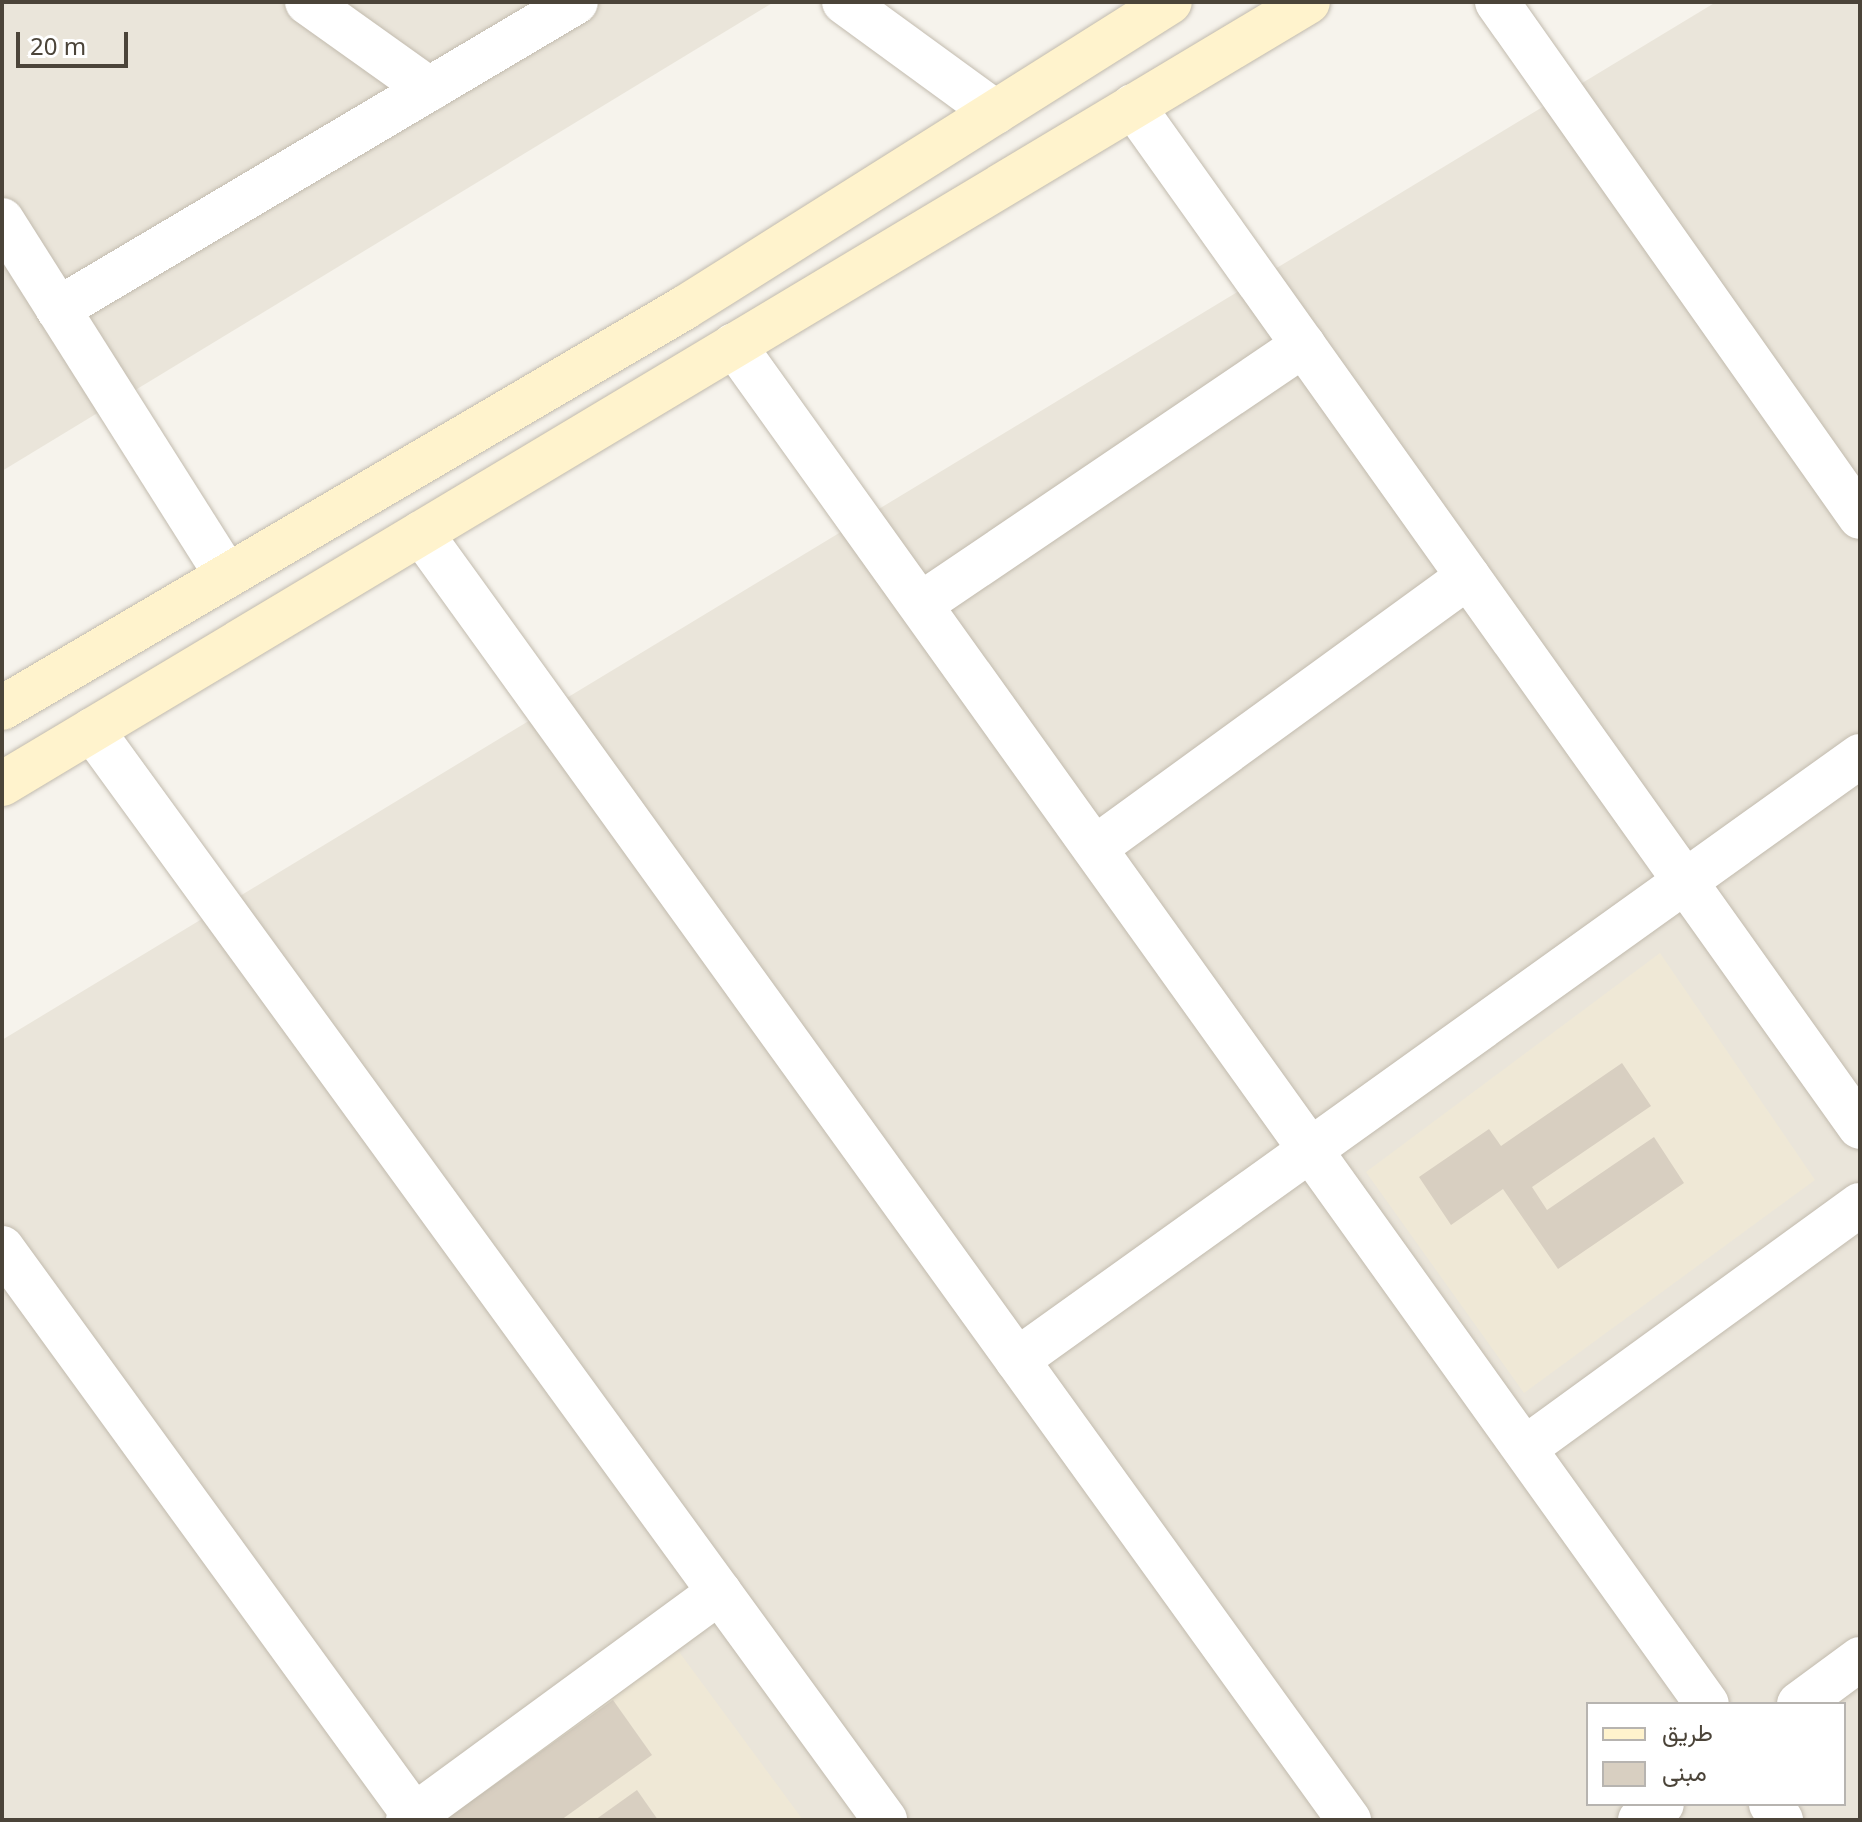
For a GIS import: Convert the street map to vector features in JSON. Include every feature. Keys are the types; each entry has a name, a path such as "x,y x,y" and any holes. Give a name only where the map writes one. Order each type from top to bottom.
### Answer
{"main road":[{"path":"2,708 684,308 1170,2"},
{"path":"2,784 1308,2"},
{"path":"684,308 725,351"}],"street":[{"path":"307,2 429,89"},
{"path":"58,309 576,2"},
{"path":"844,2 995,112"},
{"path":"1497,2 1860,517"},
{"path":"1133,106 1860,1127"},
{"path":"2,220 227,576"},
{"path":"921,604 1304,345"},
{"path":"725,351 921,604 1528,1446 1706,1702"},
{"path":"421,533 1349,1820"},
{"path":"1096,847 1468,577"},
{"path":"92,730 885,1820"},
{"path":"1017,1360 1860,756"},
{"path":"1528,1446 1860,1205"},
{"path":"2,1248 411,1818 719,1592"},
{"path":"1802,1702 1860,1659"},
{"path":"1640,1820 1659,1806"}],"shaded area":[{"path":"2,2 774,2 2,471"},
{"path":"1716,2 1860,2 1860,1820 2,1820 2,1040"},
{"path":"1660,953 1815,1180 1524,1393 1366,1172"},
{"path":"671,1641 803,1820 426,1820"}],"building":[{"path":"1622,1063 1651,1106 1532,1187 1547,1210 1654,1137 1684,1183 1558,1269 1503,1189 1451,1225 1419,1177 1489,1129 1501,1146"},
{"path":"613,1700 652,1755 561,1820 445,1820"},
{"path":"637,1790 658,1820 595,1820"}]}
